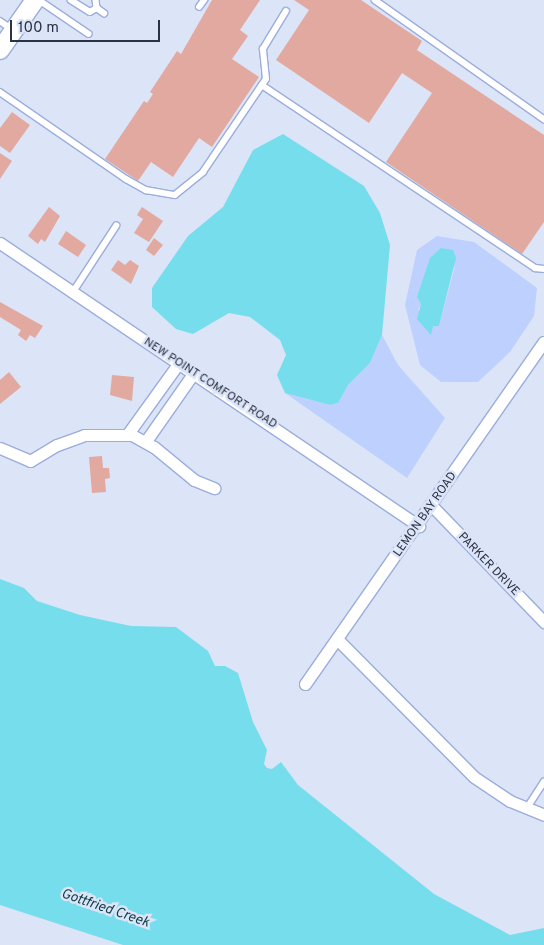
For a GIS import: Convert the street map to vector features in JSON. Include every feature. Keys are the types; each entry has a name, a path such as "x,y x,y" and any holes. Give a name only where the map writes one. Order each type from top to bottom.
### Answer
{"main road":[{"path":"0,50 7,25 35,0"}],"street":[{"name":"NEW POINT COMFORT ROAD","path":"0,243 419,526"},
{"name":"LEMON BAY ROAD","path":"306,684 419,526 544,342"},
{"path":"127,434 178,364"},
{"path":"146,441 193,374"},
{"path":"0,448 30,461 75,437 127,434 146,441 190,477 214,488"},
{"name":"PARKER DRIVE","path":"432,507 543,619"},
{"path":"337,639 463,768 485,786 526,809 544,815"}],"lane":[{"path":"39,0 89,34"},
{"path":"72,0 90,12 97,8"},
{"path":"96,0 97,8 104,13"},
{"path":"199,7 204,0"},
{"path":"375,0 544,119"},
{"path":"0,92 126,179 168,196 203,172 262,85 267,77 263,49 286,11"},
{"path":"262,85 535,268 544,269"},
{"path":"72,292 116,226"},
{"path":"526,809 544,782"}],"shaded area":[{"path":"437,236 474,242 537,288 534,316 510,352 478,382 441,382 420,365 405,305 417,250","holes":["455,266 439,326 433,326 418,309"]},
{"path":"382,335 398,365 445,418 407,478 285,393 330,405 338,403 348,385 370,363"}],"water":[{"path":"283,134 364,186 380,213 390,245 382,335 370,363 348,385 338,403 330,405 285,393 277,375 286,355 280,340 250,317 229,313 193,334 176,329 152,307 152,288 188,236 223,207 253,150"},
{"path":"441,248 453,250 456,258 439,326 433,326 431,335 417,319 421,304 417,297 430,258"},
{"name":"Gottfried Creek","path":"0,579 24,588 37,601 80,615 131,626 176,627 208,651 215,666 225,666 238,673 253,722 267,750 264,764 267,768 272,769 281,762 298,785 434,894 510,935 544,928 544,945 123,945 0,905"}],"building":[{"path":"212,0 260,0 240,30 248,36 232,59 259,77 212,147 199,138 173,177 151,162 138,181 105,159 144,101 147,103 153,94 150,92 177,51 181,54"},
{"path":"294,0 361,0 422,41 417,50 544,135 544,222 522,254 386,162 432,93 402,73 369,123 276,60 309,10"},
{"path":"12,112 30,125 10,153 0,146 0,128"},
{"path":"0,153 12,161 0,179"},
{"path":"49,207 60,216 45,242 41,239 38,244 28,236"},
{"path":"142,207 163,221 149,242 134,233 143,219 137,215"},
{"path":"66,231 86,245 78,257 58,244"},
{"path":"154,238 163,245 154,256 146,250"},
{"path":"118,260 125,265 130,260 139,266 131,284 111,270"},
{"path":"0,302 43,326 35,338 30,335 26,341 18,335 21,330 0,317"},
{"path":"9,372 21,387 0,404 0,380"},
{"path":"112,375 134,377 132,401 110,395"},
{"path":"102,456 103,468 109,468 110,478 105,479 106,492 92,493 89,457"}]}
